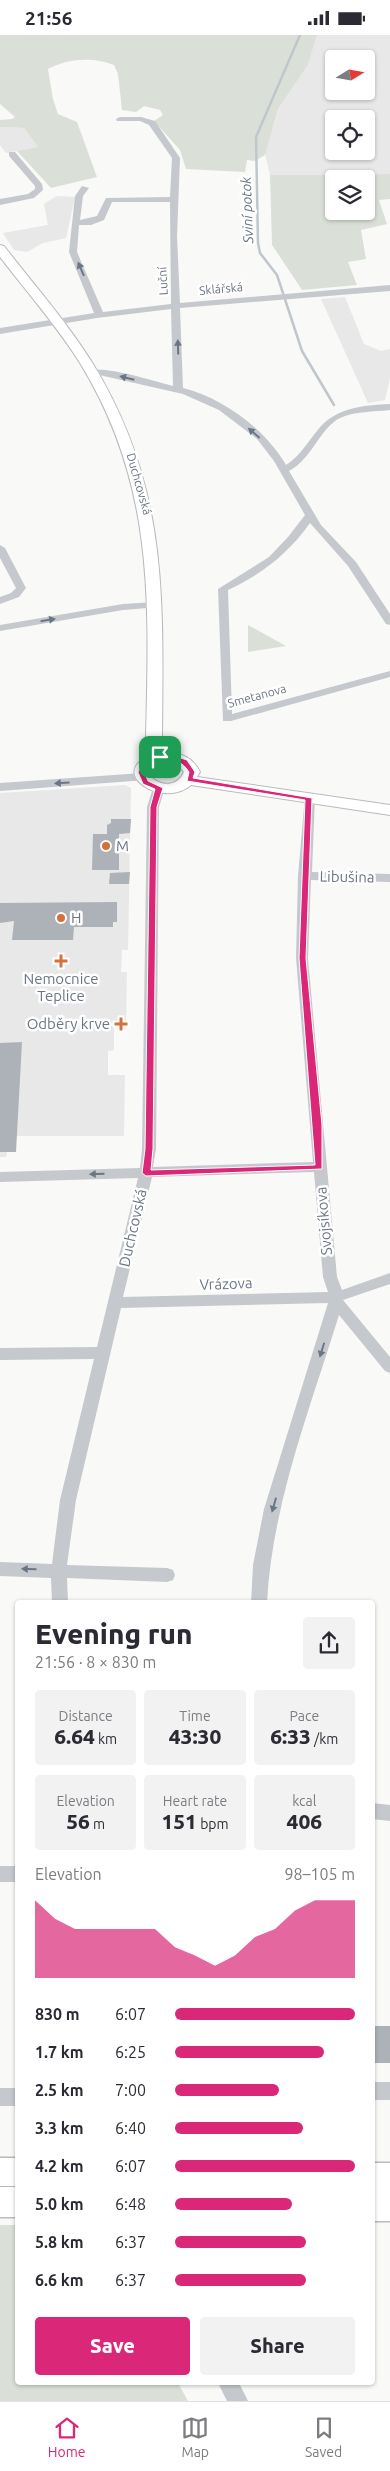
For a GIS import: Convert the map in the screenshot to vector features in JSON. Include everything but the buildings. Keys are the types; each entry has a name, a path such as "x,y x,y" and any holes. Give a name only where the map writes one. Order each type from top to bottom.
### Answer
{"highway":[{"path":"0,2172 15,2172"},
{"path":"375,2177 390,2178"},
{"path":"0,2202 15,2202"},
{"path":"375,2206 390,2206"}],"main road":[{"name":"Duchcovská","path":"0,249 91,372 119,424 138,477 152,541 156,605 154,738 160,757"},
{"path":"189,780 192,772 185,762 171,757 160,757 147,762 143,767 142,777 146,782 159,788 175,788 189,780 390,810"}],"street":[{"name":"Luční","path":"120,119 141,119 152,123 174,153 176,170 173,236 177,305 178,390"},
{"path":"0,202 31,196 38,190 38,186 12,154"},
{"path":"85,188 79,196 73,251 99,314"},
{"path":"75,223 90,222 102,218 109,200 175,199"},
{"name":"Sklářská","path":"0,331 54,320 177,305 390,288"},
{"path":"91,372 106,373 178,390 198,397 231,414 260,437 284,470 317,527 352,564 390,622"},
{"path":"284,470 299,459 336,417 390,407 390,403"},
{"name":"Smetanova","path":"310,515 295,536 266,567 223,589 227,719 390,674"},
{"path":"0,548 20,589 15,595 0,601"},
{"path":"0,628 123,607 156,605"},
{"path":"0,787 142,777"},
{"name":"Duchcovská","path":"60,1600 59,1570 68,1500 146,1173 149,1149 153,807 159,788"},
{"name":"Svojsíkova","path":"309,798 304,876 302,958 330,1277 337,1300"},
{"name":"Libušina","path":"304,876 390,879"},
{"path":"0,1177 320,1167"},
{"name":"Vrázova","path":"116,1303 337,1300 390,1278"},
{"path":"337,1300 384,1353 390,1367"},
{"path":"259,1600 261,1565 272,1509 337,1300"},
{"path":"0,1354 104,1353"},
{"path":"0,1569 167,1575"},
{"path":"375,1811 390,1813"},
{"path":"0,1874 15,1874"},
{"path":"375,2091 390,2091"},
{"path":"0,2097 15,2097"},
{"path":"229,2385 238,2401"}],"shaded area":[{"path":"0,35 317,35 308,65 278,109 265,155 255,161 247,160 245,172 186,169 180,150 154,121 163,115 160,110 144,106 136,112 122,110 118,74 114,65 106,62 81,60 56,65 48,69 53,99 58,114 77,122 97,177 51,188 17,151 38,147 24,128 0,127 0,120 15,117 0,104"},
{"path":"317,35 390,35 390,174 375,174 375,170 325,170 325,175 270,175 265,154 278,109 308,65"},
{"path":"0,127 24,128 38,147 6,153 0,145"},
{"path":"375,174 390,174 390,199 379,200 387,224 361,230 366,259 348,262 357,285 302,290 272,245 270,175 325,175 325,220 375,220"},
{"path":"57,196 75,197 66,238 43,243 27,252 14,250 3,233 48,225 44,204"},
{"path":"345,297 364,344 381,351 390,349 390,378 385,400 368,403 321,299"},
{"path":"248,625 286,646 248,652"},
{"name":"Nemocnice Teplice","path":"125,785 131,788 128,950 122,950 121,972 127,972 126,1026 114,1027 114,1050 108,1051 108,1075 125,1075 124,1136 16,1136 15,1152 7,1152 6,1157 0,1157 0,793"},
{"path":"0,2225 15,2225 15,2385 179,2385 188,2401 0,2401"}],"waterway":[{"name":"Sviní potok","path":"300,35 256,137 258,243 260,253 277,275 302,351 334,405"}],"place":[{"name":"M","path":"106,846"},
{"name":"H","path":"61,918"},
{"name":"Nemocnice Teplice","path":"61,961"},
{"name":"Odběry krve","path":"121,1024"}],"route":[{"path":"160,757 171,757 185,762 192,772 189,780 309,798 304,876 302,958 318,1125 320,1167 146,1173 149,1149 153,807 159,788 146,782 141,772 147,762 160,757"}]}
